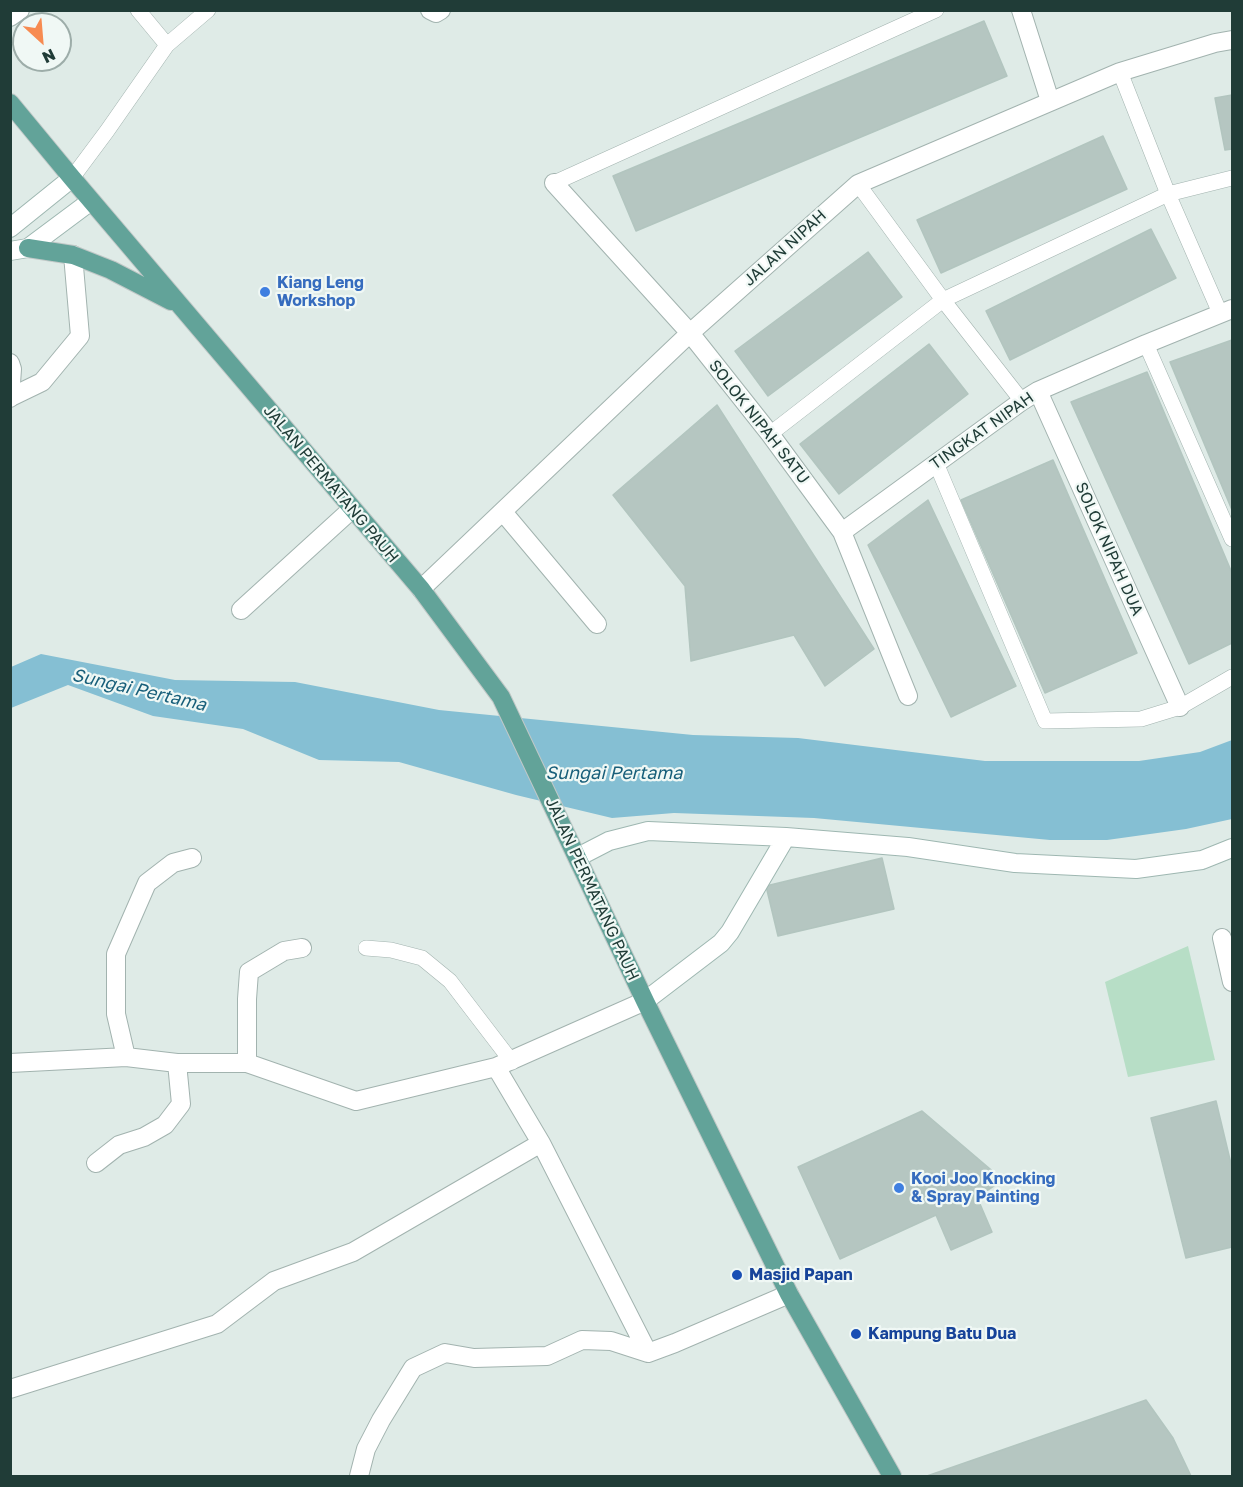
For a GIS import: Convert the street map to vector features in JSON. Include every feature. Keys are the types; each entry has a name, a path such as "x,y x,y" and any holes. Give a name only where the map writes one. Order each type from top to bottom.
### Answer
{"main road":[{"name":"JALAN PERMATANG PAUH","path":"10,103 421,589 501,697 645,1001 789,1294 892,1476"},
{"path":"19,249 73,255 111,270 180,306"}],"street":[{"path":"10,17 20,10"},
{"path":"430,10 436,13 441,10"},
{"path":"1021,10 1050,101"},
{"name":"JALAN NIPAH","path":"421,589 690,333 858,184 1120,72 1233,39"},
{"path":"10,228 72,178"},
{"name":"SOLOK NIPAH SATU","path":"554,183 690,333 770,434 842,532 908,696"},
{"path":"19,249 91,201"},
{"path":"10,363 12,369 11,398 42,382 80,336 73,255"},
{"name":"TINGKAT NIPAH","path":"842,532 1038,391 1226,311"},
{"name":"SOLOK NIPAH DUA","path":"1038,391 1180,707"},
{"path":"242,610 352,509"},
{"path":"503,512 597,624"},
{"path":"578,857 609,842 648,831 786,837 909,847 1015,863 1136,869 1202,860 1233,848"},
{"path":"10,1063 126,1057 177,1063 247,1064 357,1101 504,1065 645,1001 721,943 730,932 786,837"},
{"path":"126,1057 116,1014 116,954 147,883 172,862 192,858"},
{"path":"1222,939 1233,982"},
{"path":"247,1064 246,999 249,972 284,951 302,948"},
{"path":"96,1163 119,1145 144,1137 165,1125 181,1104 177,1063"},
{"path":"504,1065 648,1353"},
{"path":"10,1389 217,1324 274,1281 353,1252 541,1143"},
{"path":"359,1476 366,1449 376,1429 413,1368 446,1353 474,1358 547,1356 582,1340 611,1341 648,1353 789,1294"}],"lane":[{"path":"138,10 167,45"},
{"path":"72,178 167,45 208,10"},
{"path":"554,183 936,10"},
{"path":"1120,72 1168,194 1226,311"},
{"path":"770,434 944,300 1168,194 1233,178"},
{"path":"858,184 1022,401"},
{"path":"1146,344 1233,539"},
{"path":"936,463 1045,721 1142,719 1180,707 1233,677"},
{"path":"366,948 391,950 422,958 450,981 504,1065"}],"green space":[{"path":"1188,946 1215,1060 1128,1077 1105,982"}],"water":[{"name":"Sungai Pertama","path":"41,654 175,680 295,682 439,710 693,735 798,738 985,761 1139,761 1200,752 1232,740 1232,819 1186,829 1107,840 1050,840 814,818 674,813 612,818 516,795 399,762 319,760 243,729 153,716 68,685 11,708 11,667"}],"building":[{"path":"984,21 1007,76 636,231 613,176"},
{"path":"1232,95 1232,149 1225,150 1215,98"},
{"path":"1103,136 1127,189 941,273 917,220"},
{"path":"1151,229 1176,278 1010,360 986,311"},
{"path":"868,252 902,297 768,396 735,351"},
{"path":"1232,340 1232,510 1170,362"},
{"path":"929,344 968,394 839,494 800,444"},
{"path":"1147,372 1232,573 1232,643 1189,664 1071,402"},
{"path":"717,405 874,649 825,686 794,635 691,661 685,586 613,495"},
{"path":"1053,460 1137,653 1045,693 961,500"},
{"path":"928,500 1016,686 951,717 868,545"},
{"path":"882,858 894,909 778,936 766,886"},
{"path":"1216,1101 1232,1168 1232,1247 1186,1258 1151,1118"},
{"name":"Kooi Joo Knocking & Spray Painting","path":"922,1111 1003,1180 977,1197 992,1232 951,1250 936,1215 840,1259 798,1167"},
{"path":"1146,1400 1173,1438 1191,1476 927,1476"}],"place":[{"name":"Kiang Leng Workshop","path":"265,292"},
{"name":"Kooi Joo Knocking & Spray Painting","path":"899,1188"},
{"name":"Masjid Papan","path":"737,1275"},
{"name":"Kampung Batu Dua","path":"856,1334"}]}
